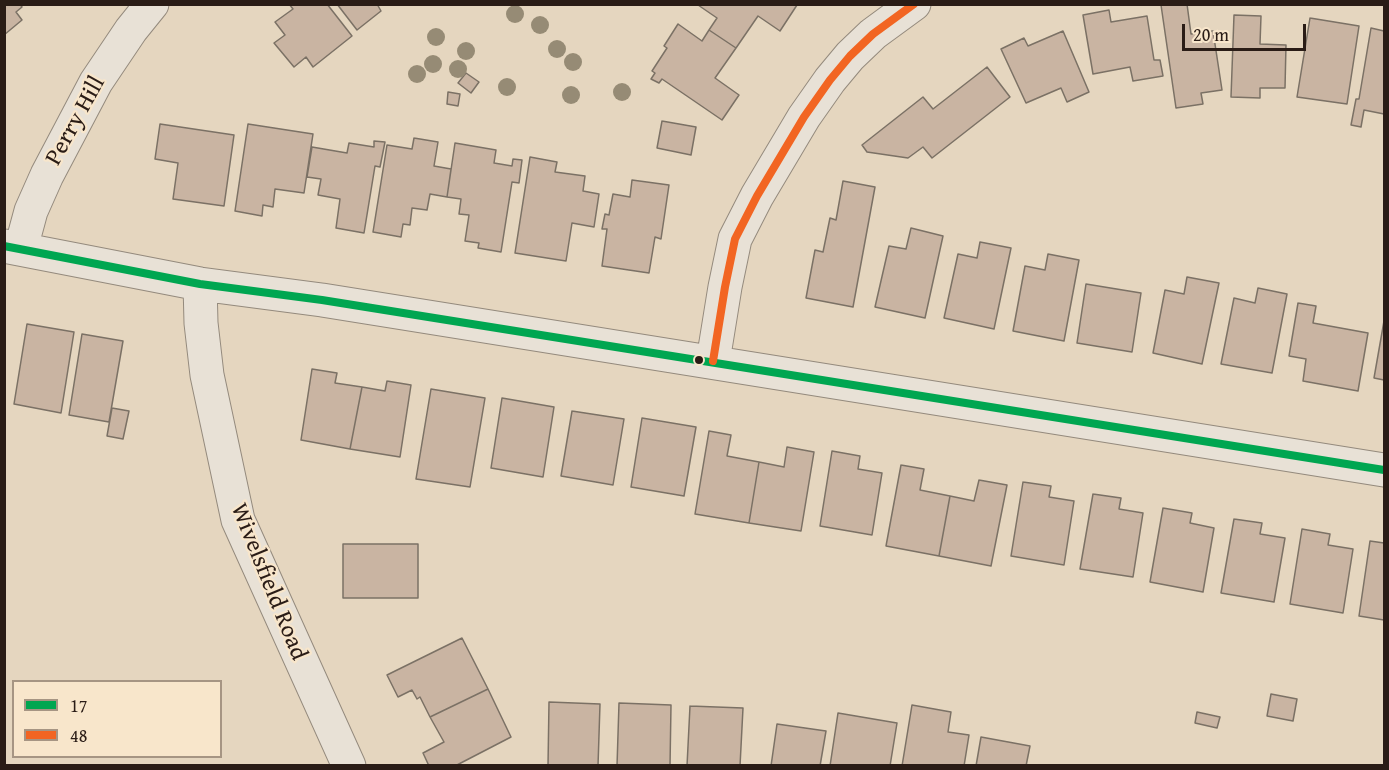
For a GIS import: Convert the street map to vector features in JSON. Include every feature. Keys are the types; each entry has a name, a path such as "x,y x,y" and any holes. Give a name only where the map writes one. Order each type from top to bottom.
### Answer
{"street":[{"name":"Perry Hill","path":"13,247 32,211 46,175 90,93 117,49 152,4"},
{"path":"713,361 735,239 757,196 804,117 830,80 873,34 914,4"},
{"path":"13,247 200,284 322,300 713,361 1384,470"},
{"name":"Wivelsfield Road","path":"200,284 201,323 207,375 238,520 349,765"}],"building":[{"path":"4,4 20,4 22,7 16,12 22,20 4,35"},
{"path":"289,4 327,4 352,36 313,67 306,57 294,67 274,43 285,35 275,22 293,9"},
{"path":"337,4 377,4 381,11 357,30"},
{"path":"796,4 780,31 758,16 736,48 709,30 717,18 698,5"},
{"path":"1187,4 1191,34 1213,31 1222,90 1201,93 1203,104 1176,108 1161,5"},
{"path":"1109,10 1111,22 1147,16 1154,60 1160,60 1163,76 1133,81 1130,67 1093,74 1083,15"},
{"path":"1234,15 1261,16 1260,44 1286,45 1285,88 1260,88 1260,98 1231,97"},
{"path":"1310,18 1359,26 1347,104 1297,97"},
{"path":"678,24 702,41 709,30 736,48 715,78 739,95 722,120 662,79 659,83 651,79 655,73 652,71 667,48 664,46"},
{"path":"1371,28 1384,31 1384,114 1364,110 1361,127 1351,125 1356,99 1359,99"},
{"path":"1063,31 1089,92 1067,102 1061,88 1026,103 1001,49 1024,38 1028,46"},
{"path":"987,67 1010,97 932,158 923,147 908,158 867,152 862,145 923,97 933,109"},
{"path":"466,73 479,82 471,93 458,83"},
{"path":"448,92 460,94 458,106 447,104"},
{"path":"662,121 696,127 691,155 657,148"},
{"path":"160,124 234,135 224,206 173,199 178,163 155,159"},
{"path":"248,124 313,134 304,193 275,189 273,207 263,205 262,216 235,211"},
{"path":"414,138 438,142 434,166 451,169 447,197 430,194 427,210 412,208 410,225 403,224 401,237 373,232 387,145 412,149"},
{"path":"374,141 385,142 380,167 375,166 364,233 336,228 340,199 318,195 321,179 307,177 312,147 347,153 349,143 374,147"},
{"path":"455,143 496,150 494,163 512,166 513,159 522,160 519,183 512,182 501,252 478,248 479,243 465,241 469,215 459,214 461,199 447,197"},
{"path":"530,157 557,162 555,172 585,176 583,191 599,194 594,227 572,223 566,261 515,253"},
{"path":"632,180 669,185 661,239 655,237 649,273 602,266 607,229 602,229 605,214 609,215 613,194 630,197"},
{"path":"843,181 875,187 853,307 806,298 815,250 823,252 830,218 836,220"},
{"path":"911,228 943,236 925,318 875,307 889,246 906,249"},
{"path":"980,242 1011,248 994,329 944,318 958,254 977,258"},
{"path":"1048,254 1079,260 1064,341 1013,331 1025,266 1045,270"},
{"path":"1187,277 1219,283 1202,364 1153,353 1165,290 1184,294"},
{"path":"1086,284 1141,293 1132,352 1077,343"},
{"path":"1258,288 1287,294 1272,373 1221,364 1234,298 1255,303"},
{"path":"1298,303 1316,306 1313,323 1368,333 1358,391 1303,381 1306,359 1289,356"},
{"path":"1384,321 1384,380 1374,378"},
{"path":"27,324 74,332 61,413 14,404"},
{"path":"82,334 123,341 109,422 69,415"},
{"path":"312,369 337,373 335,383 362,387 350,449 301,440"},
{"path":"387,381 411,385 400,457 350,449 362,387 385,391"},
{"path":"431,389 485,398 470,487 416,479"},
{"path":"502,398 554,407 543,477 491,468"},
{"path":"112,408 129,411 123,439 107,436"},
{"path":"572,411 624,419 613,485 561,476"},
{"path":"642,418 696,427 684,496 631,487"},
{"path":"709,431 731,435 727,456 759,462 749,523 695,514"},
{"path":"787,447 814,452 801,531 749,523 759,462 784,467"},
{"path":"832,451 860,456 858,469 882,473 872,535 820,526"},
{"path":"901,465 924,469 920,490 950,496 939,556 886,546"},
{"path":"979,480 1007,485 991,566 939,556 950,496 974,501"},
{"path":"1023,482 1051,486 1049,497 1074,501 1064,565 1011,556"},
{"path":"1093,494 1121,498 1119,509 1143,513 1133,577 1080,569"},
{"path":"1163,508 1192,513 1190,523 1214,528 1203,592 1150,582"},
{"path":"1234,519 1262,523 1260,534 1285,538 1274,602 1221,593"},
{"path":"1302,529 1330,534 1328,545 1353,549 1343,613 1290,604"},
{"path":"1370,541 1384,543 1384,620 1359,616"},
{"path":"343,544 418,544 418,598 343,598"},
{"path":"462,638 488,689 430,717 420,697 417,699 412,690 398,697 387,675"},
{"path":"488,689 511,737 455,766 429,766 423,753 444,742 430,717"},
{"path":"1271,694 1297,699 1293,721 1267,716"},
{"path":"549,702 600,704 598,766 548,766"},
{"path":"619,703 671,705 670,766 617,766"},
{"path":"912,705 951,712 948,732 969,735 964,766 902,766"},
{"path":"690,706 743,708 740,766 687,766"},
{"path":"1197,712 1220,717 1217,728 1195,723"},
{"path":"838,713 897,723 890,766 830,766"},
{"path":"777,724 826,731 820,766 771,766"},
{"path":"981,737 1030,746 1026,766 976,766"}],"transit line":[{"name":"48","path":"713,361 735,239 757,196 804,117 830,80 873,34 914,4"},
{"name":"17","path":"4,246 200,284 322,300 1384,470"}]}
